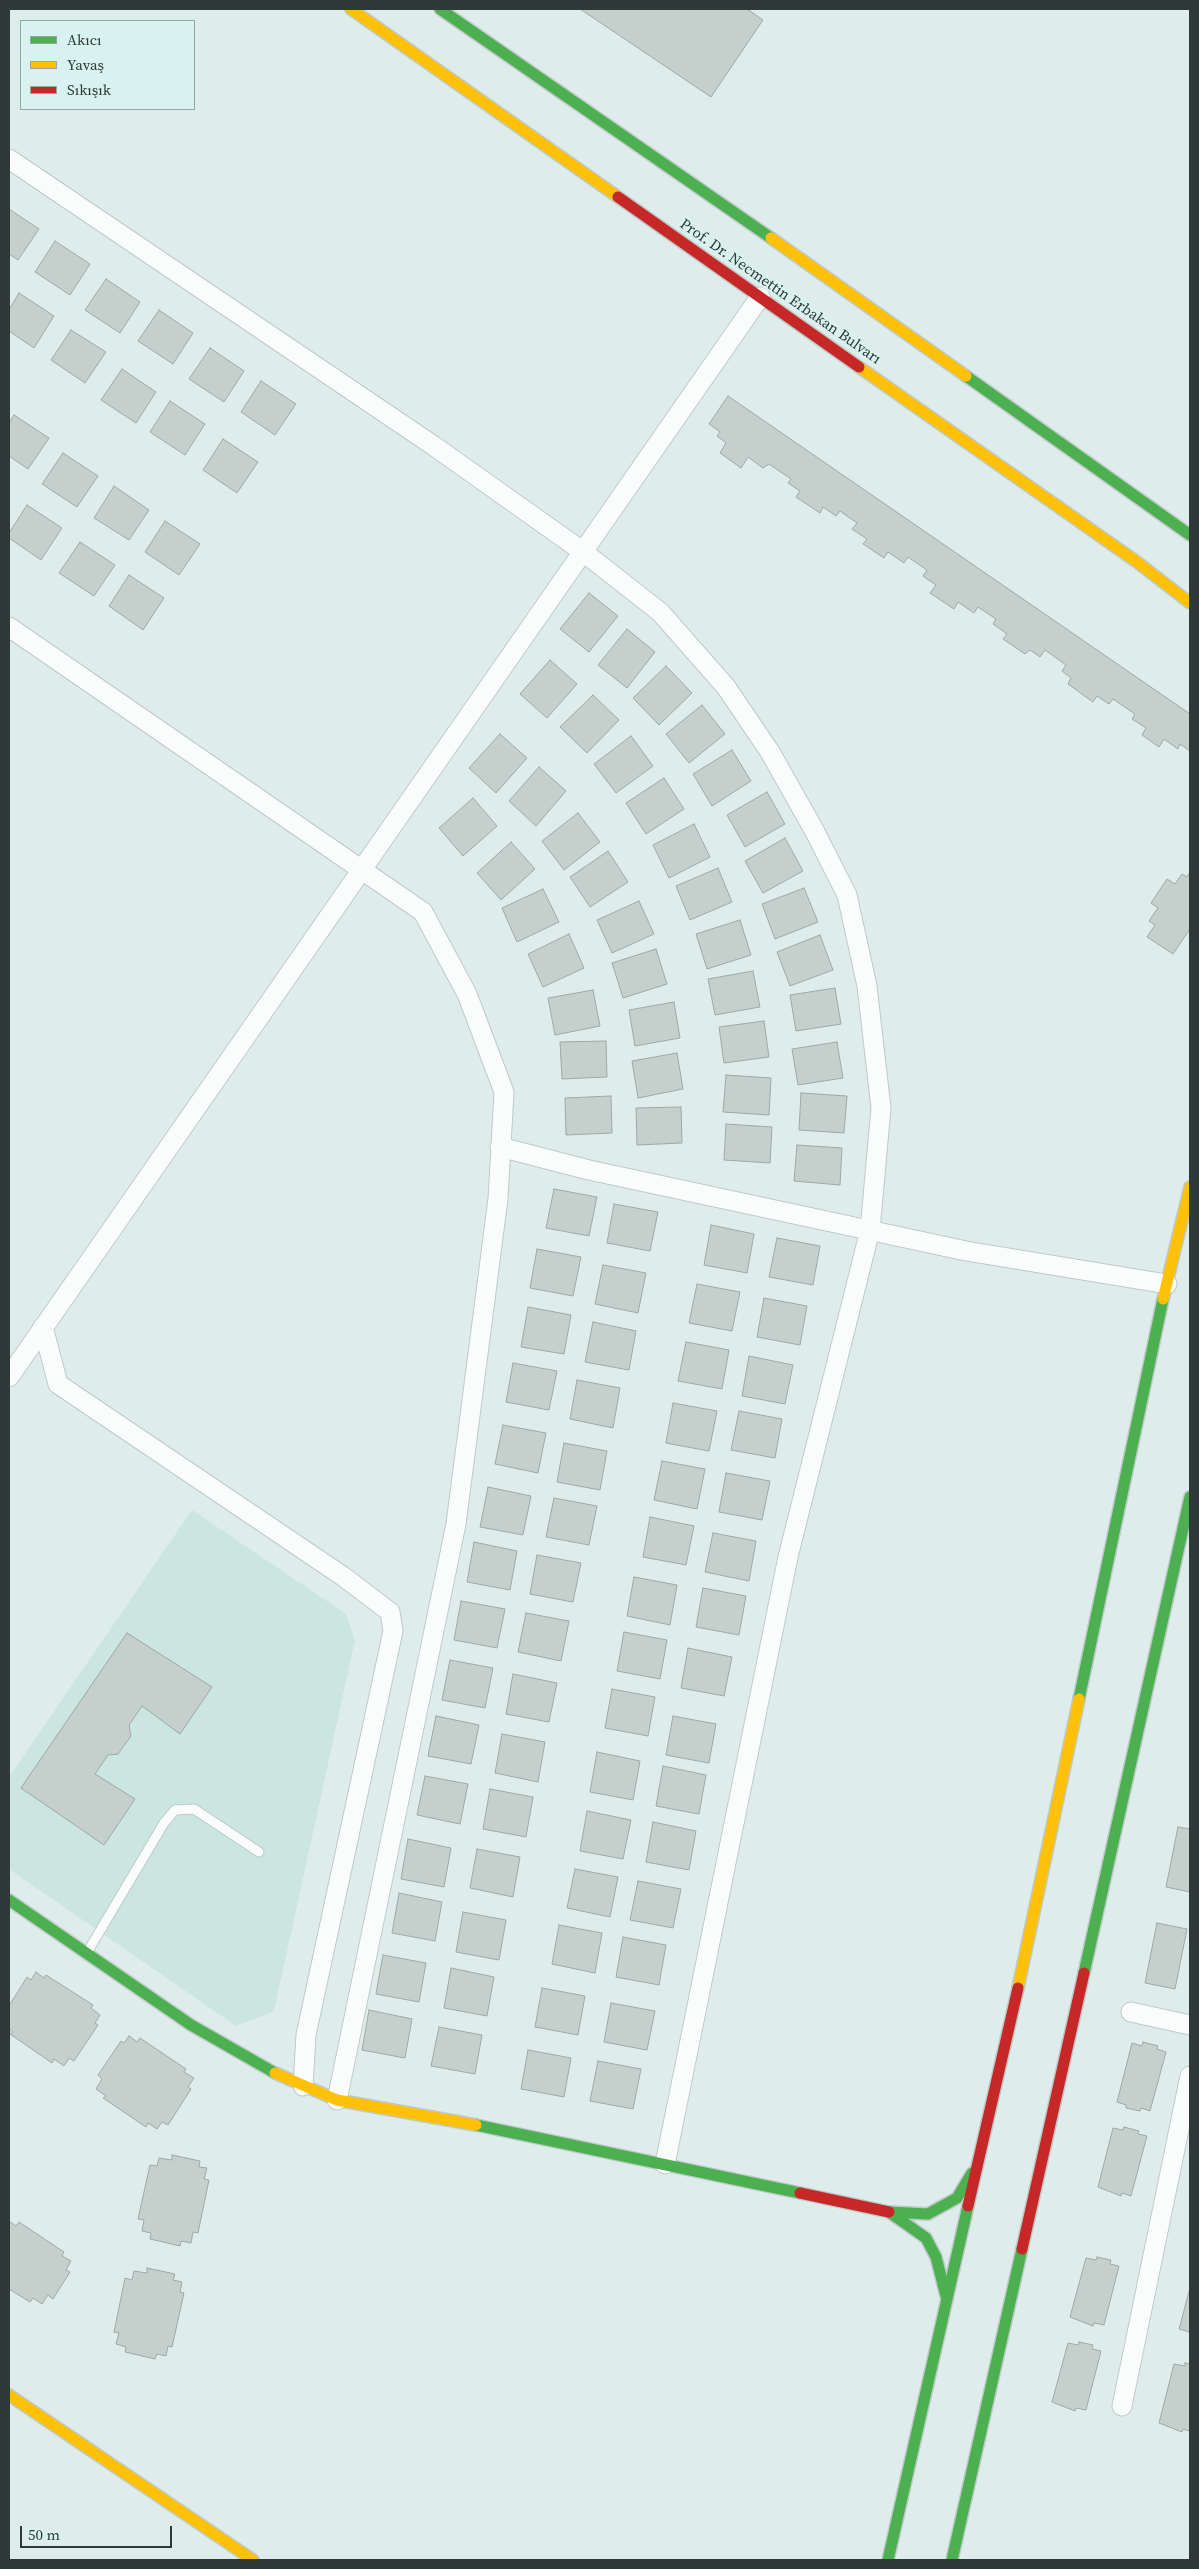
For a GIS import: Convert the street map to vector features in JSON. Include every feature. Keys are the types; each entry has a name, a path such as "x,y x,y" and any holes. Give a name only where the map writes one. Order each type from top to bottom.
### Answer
{"main road":[{"name":"Prof. Dr. Necmettin Erbakan Bulvarı","path":"350,9 1129,556 1190,603"},
{"path":"440,9 669,165 1190,535"},
{"path":"888,2560 1029,1938 1167,1284 1190,1186"},
{"path":"952,2560 1187,1529 1190,1497"},
{"path":"9,1900 191,2025 284,2078 337,2100 512,2132 888,2212 928,2214 943,2206 957,2198 978,2162"},
{"path":"888,2212 926,2238 936,2257 947,2300"},
{"path":"9,2396 253,2560"}],"street":[{"path":"9,159 434,446 582,551 660,612 726,686 770,752 814,830 847,895 867,986 881,1108 870,1230 788,1556 665,2164"},
{"path":"11,1370 43,1327 760,297"},
{"path":"9,627 423,912 467,994 504,1092 498,1199 456,1524 337,2100"},
{"path":"500,1147 589,1170 966,1251 1167,1284"},
{"path":"43,1327 58,1384 344,1577 390,1612 393,1631 306,2035 303,2086"},
{"path":"1131,2012 1190,2025"},
{"path":"1122,2406 1190,2076"}],"lane":[{"path":"87,1954 174,1810 194,1809 259,1852"}],"shaded area":[{"path":"192,1510 346,1614 355,1640 274,2011 236,2026 9,1869 9,1777"}],"building":[{"path":"580,9 747,9 763,20 711,97"},
{"path":"9,209 39,229 18,260 9,254"},
{"path":"55,241 90,264 70,295 35,272"},
{"path":"106,279 140,302 120,333 85,310"},
{"path":"19,293 54,316 34,348 9,331 9,310"},
{"path":"159,310 193,333 173,364 138,341"},
{"path":"71,330 106,352 85,383 51,360"},
{"path":"210,348 244,371 224,402 189,379"},
{"path":"122,369 156,392 136,423 101,400"},
{"path":"261,381 296,404 275,435 241,412"},
{"path":"728,396 1190,714 1190,751 1180,744 1178,749 1164,739 1159,747 1142,735 1146,728 1132,719 1135,714 1113,699 1109,704 1097,696 1093,702 1068,684 1071,678 1062,671 1066,665 1045,650 1040,657 1030,650 1025,654 1003,639 1007,634 993,624 996,619 978,607 974,613 958,602 954,609 930,593 936,585 923,576 927,570 908,557 904,563 888,552 884,558 863,544 867,539 852,529 857,523 840,511 836,516 823,507 820,513 796,497 800,491 788,483 791,479 769,464 763,468 748,457 741,468 720,453 726,443 717,436 720,432 709,424"},
{"path":"170,401 205,424 185,455 150,432"},
{"path":"14,415 49,438 28,469 9,456 9,423"},
{"path":"223,439 258,462 237,493 203,470"},
{"path":"63,453 98,476 77,507 42,484"},
{"path":"114,486 149,510 129,540 94,518"},
{"path":"27,505 62,528 41,560 9,538 9,533"},
{"path":"165,521 200,544 179,575 145,552"},
{"path":"80,542 115,565 94,596 59,573"},
{"path":"129,575 164,598 143,630 109,606"},
{"path":"589,593 618,616 589,652 560,629"},
{"path":"627,629 655,652 627,688 598,665"},
{"path":"550,660 577,684 547,718 520,694"},
{"path":"666,666 692,693 659,725 633,698"},
{"path":"593,695 619,720 587,753 560,727"},
{"path":"702,705 725,734 689,763 666,734"},
{"path":"500,734 527,758 496,793 469,768"},
{"path":"631,736 653,766 616,793 594,764"},
{"path":"732,750 751,781 712,806 693,774"},
{"path":"539,767 566,791 536,826 509,801"},
{"path":"664,778 684,809 646,834 626,803"},
{"path":"767,792 785,824 745,847 727,815"},
{"path":"473,798 497,826 463,856 439,828"},
{"path":"578,813 600,842 564,870 542,841"},
{"path":"694,824 710,857 669,878 653,845"},
{"path":"785,838 803,871 763,893 745,861"},
{"path":"511,842 535,869 501,900 477,873"},
{"path":"608,851 628,882 590,907 570,877"},
{"path":"718,868 732,902 690,920 676,886"},
{"path":"1190,872 1190,929 1173,954 1147,937 1155,925 1149,921 1158,908 1151,903 1167,879 1175,884 1182,874 1187,877"},
{"path":"804,888 818,922 775,939 762,904"},
{"path":"543,889 559,922 517,942 502,908"},
{"path":"639,901 654,934 612,953 597,920"},
{"path":"740,920 751,955 707,969 696,934"},
{"path":"569,934 584,968 543,987 528,954"},
{"path":"820,935 833,970 790,986 777,952"},
{"path":"656,949 667,984 623,998 612,963"},
{"path":"753,971 760,1007 715,1015 708,979"},
{"path":"835,988 841,1024 796,1031 790,995"},
{"path":"593,990 600,1026 555,1035 548,998"},
{"path":"674,1002 680,1038 635,1046 629,1010"},
{"path":"764,1021 769,1057 724,1063 719,1027"},
{"path":"606,1041 607,1077 562,1079 560,1042"},
{"path":"837,1042 843,1078 798,1085 792,1049"},
{"path":"677,1053 683,1089 638,1098 632,1061"},
{"path":"726,1075 771,1078 769,1115 723,1112"},
{"path":"801,1093 847,1096 844,1133 799,1130"},
{"path":"611,1096 612,1133 566,1135 565,1098"},
{"path":"681,1107 682,1143 637,1145 636,1108"},
{"path":"726,1124 772,1127 770,1163 724,1160"},
{"path":"797,1145 842,1148 840,1185 794,1181"},
{"path":"554,1189 597,1197 589,1236 546,1228"},
{"path":"614,1204 658,1212 650,1251 607,1243"},
{"path":"711,1225 754,1234 747,1273 704,1265"},
{"path":"777,1238 820,1246 813,1285 769,1277"},
{"path":"537,1249 581,1257 573,1296 530,1288"},
{"path":"603,1265 646,1273 638,1313 595,1304"},
{"path":"697,1284 740,1292 732,1331 689,1323"},
{"path":"764,1298 807,1306 800,1345 757,1337"},
{"path":"528,1307 571,1315 564,1354 521,1347"},
{"path":"593,1322 636,1331 629,1370 585,1362"},
{"path":"686,1342 729,1350 722,1389 678,1381"},
{"path":"749,1356 793,1365 785,1404 742,1396"},
{"path":"513,1363 557,1371 549,1410 506,1402"},
{"path":"577,1380 620,1388 613,1428 570,1419"},
{"path":"673,1403 717,1411 709,1451 666,1443"},
{"path":"739,1411 782,1419 775,1458 731,1450"},
{"path":"503,1425 546,1433 538,1473 495,1464"},
{"path":"564,1443 607,1451 600,1490 557,1482"},
{"path":"662,1461 705,1469 697,1509 654,1500"},
{"path":"726,1473 770,1481 762,1520 719,1512"},
{"path":"488,1487 531,1496 523,1535 480,1527"},
{"path":"554,1498 597,1506 589,1545 546,1537"},
{"path":"650,1517 694,1526 686,1565 643,1557"},
{"path":"713,1533 756,1541 749,1581 705,1572"},
{"path":"474,1542 517,1551 510,1590 467,1582"},
{"path":"537,1555 581,1563 573,1602 530,1594"},
{"path":"634,1577 677,1585 670,1625 627,1616"},
{"path":"703,1588 746,1596 739,1635 696,1627"},
{"path":"461,1601 505,1609 497,1648 454,1640"},
{"path":"526,1613 569,1621 561,1661 518,1652"},
{"path":"624,1632 667,1640 660,1679 617,1671"},
{"path":"127,1633 212,1687 180,1734 142,1706 129,1725 131,1736 118,1754 108,1755 95,1774 135,1799 104,1845 21,1788"},
{"path":"688,1648 732,1657 724,1696 681,1688"},
{"path":"450,1660 493,1668 485,1708 442,1700"},
{"path":"513,1674 557,1683 549,1722 506,1714"},
{"path":"612,1689 655,1697 648,1736 605,1728"},
{"path":"436,1716 479,1725 471,1764 428,1756"},
{"path":"673,1716 716,1724 709,1763 666,1755"},
{"path":"502,1734 545,1742 538,1782 495,1773"},
{"path":"597,1752 640,1761 633,1800 590,1792"},
{"path":"663,1766 706,1775 699,1814 656,1806"},
{"path":"425,1776 468,1784 460,1824 417,1815"},
{"path":"490,1789 533,1797 526,1837 483,1829"},
{"path":"587,1811 631,1820 623,1859 580,1851"},
{"path":"653,1822 696,1831 689,1870 646,1862"},
{"path":"1178,1827 1190,1829 1190,1892 1166,1887"},
{"path":"408,1839 451,1848 444,1887 401,1879"},
{"path":"477,1849 520,1857 513,1897 470,1888"},
{"path":"575,1869 618,1877 610,1917 567,1908"},
{"path":"638,1881 681,1889 673,1928 630,1920"},
{"path":"399,1893 442,1902 435,1941 392,1933"},
{"path":"463,1912 506,1920 499,1960 456,1952"},
{"path":"1157,1923 1187,1929 1175,1989 1145,1983"},
{"path":"559,1925 602,1933 595,1973 552,1964"},
{"path":"623,1937 666,1945 659,1985 616,1977"},
{"path":"383,1955 426,1963 419,2002 376,1994"},
{"path":"451,1968 494,1977 487,2016 444,2008"},
{"path":"36,1972 44,1978 46,1975 93,2005 91,2008 100,2015 95,2023 98,2025 74,2061 69,2058 64,2066 54,2059 52,2063 10,2034 13,2032 9,2029 9,2006 27,1977 31,1980"},
{"path":"542,1988 585,1996 578,2035 535,2027"},
{"path":"611,2003 655,2011 647,2050 604,2042"},
{"path":"369,2010 412,2019 405,2058 362,2050"},
{"path":"439,2027 482,2035 475,2074 431,2066"},
{"path":"129,2036 137,2042 140,2038 186,2069 184,2072 194,2078 188,2087 191,2089 168,2125 162,2122 157,2129 148,2123 146,2127 103,2098 106,2096 96,2089 102,2079 98,2075 121,2041 124,2043"},
{"path":"1143,2042 1158,2046 1157,2049 1166,2052 1150,2111 1141,2108 1140,2111 1126,2108 1126,2105 1117,2102 1132,2043 1142,2046"},
{"path":"528,2050 571,2058 564,2097 521,2089"},
{"path":"598,2061 641,2069 633,2109 590,2101"},
{"path":"1124,2127 1139,2131 1138,2134 1147,2136 1131,2196 1122,2193 1121,2196 1098,2187 1113,2128 1123,2130"},
{"path":"172,2155 200,2161 199,2167 207,2168 204,2179 209,2180 198,2233 193,2232 191,2243 181,2241 180,2246 150,2239 151,2233 142,2231 144,2220 138,2219 150,2165 157,2166 159,2158 172,2160"},
{"path":"9,2221 16,2226 19,2222 64,2252 62,2256 71,2261 66,2270 70,2272 53,2299 48,2295 42,2304 33,2298 30,2302 9,2289"},
{"path":"1097,2257 1111,2260 1110,2264 1119,2266 1104,2325 1094,2323 1093,2326 1070,2317 1086,2258 1096,2260"},
{"path":"147,2268 175,2274 173,2280 182,2282 180,2292 184,2293 172,2347 168,2346 166,2356 157,2354 155,2359 125,2352 126,2347 116,2344 119,2333 114,2332 125,2278 132,2280 134,2271 147,2273"},
{"path":"1190,2288 1190,2335 1189,2332 1179,2329"},
{"path":"1079,2342 1093,2345 1092,2349 1101,2351 1086,2410 1076,2408 1075,2411 1052,2402 1068,2343 1078,2345"},
{"path":"1185,2363 1190,2364 1190,2431 1183,2429 1182,2432 1159,2423 1174,2364 1185,2366"}],"traffic: fast":[{"path":"440,9 771,238"},
{"path":"966,376 1190,535"},
{"path":"1079,1699 1163,1299"},
{"path":"1084,1973 1190,1497"},
{"path":"9,1900 191,2025 275,2073"},
{"path":"476,2125 800,2193"},
{"path":"946,2296 936,2257 926,2238 889,2212 928,2214 957,2198 972,2173"},
{"path":"888,2560 968,2206"},
{"path":"952,2560 1022,2249"}],"traffic: slow":[{"path":"351,9 618,197"},
{"path":"771,238 966,376"},
{"path":"859,367 1137,562 1190,603"},
{"path":"1163,1299 1190,1187"},
{"path":"1018,1988 1079,1699"},
{"path":"275,2073 337,2100 476,2125"},
{"path":"9,2395 253,2560"}],"traffic: jam":[{"path":"618,197 859,367"},
{"path":"1022,2249 1084,1973"},
{"path":"968,2206 1018,1988"},
{"path":"800,2193 889,2212"}]}
